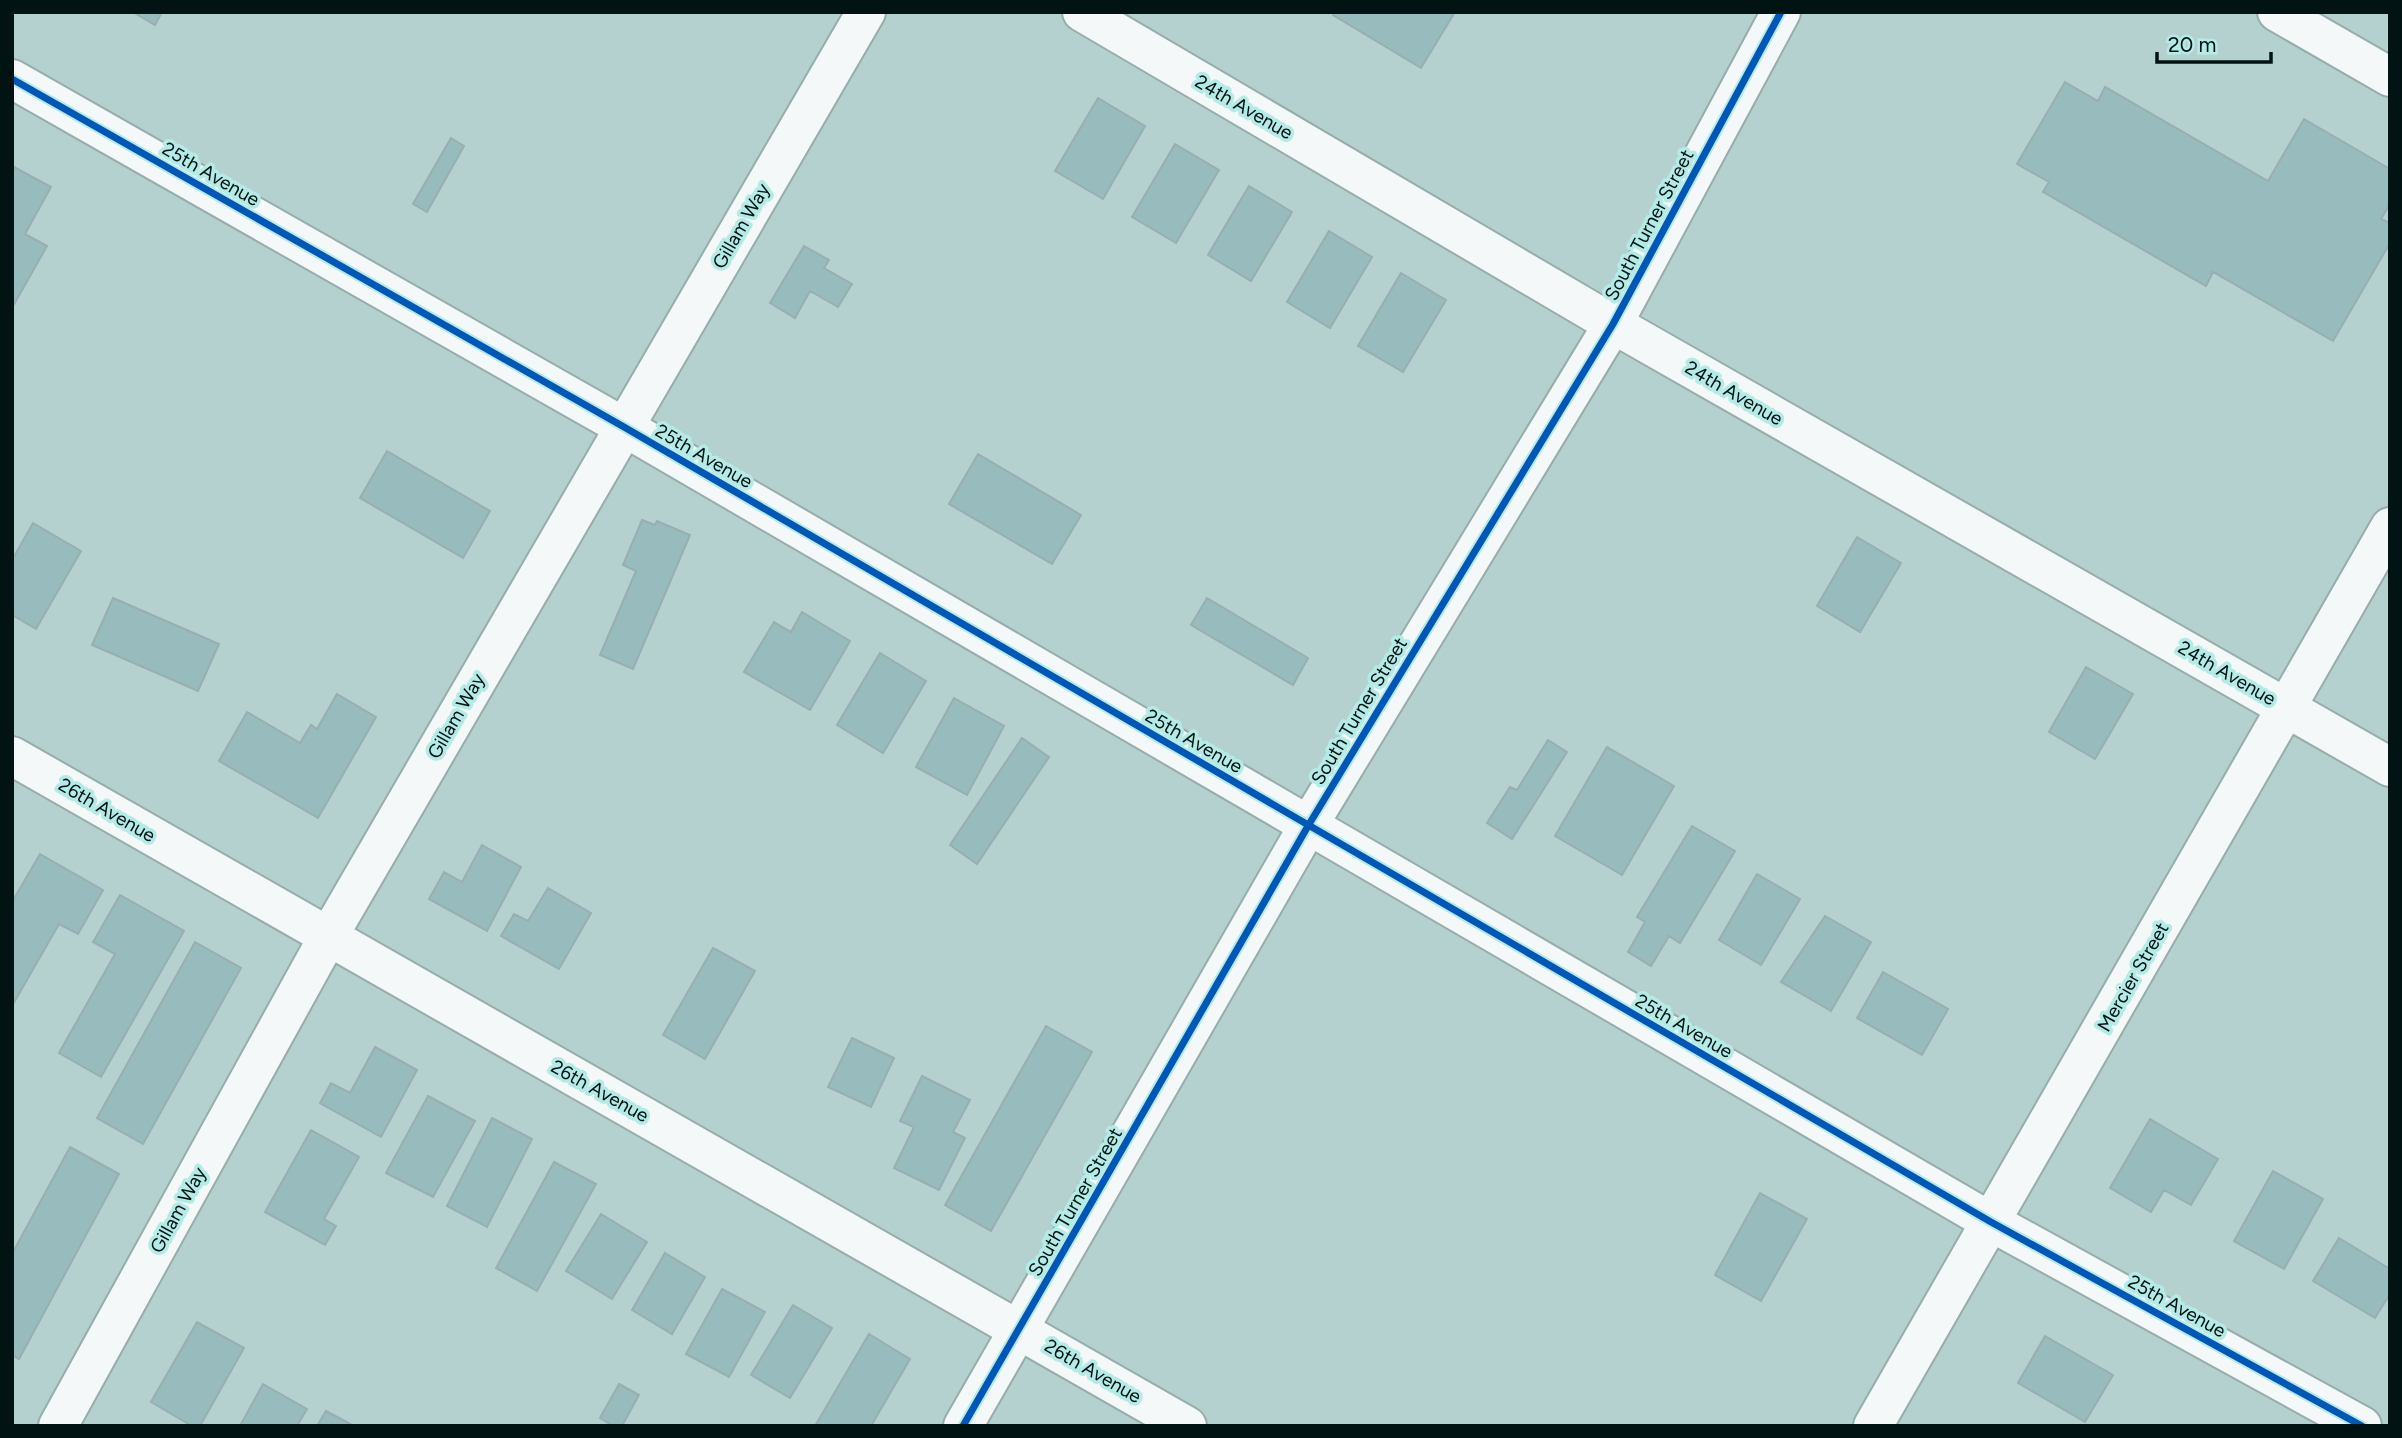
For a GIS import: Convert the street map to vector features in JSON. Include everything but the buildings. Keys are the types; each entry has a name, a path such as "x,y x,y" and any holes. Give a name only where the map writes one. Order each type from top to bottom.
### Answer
{"street":[{"name":"Gillam Way","path":"58,1426 328,937 866,12"},
{"name":"24th Avenue","path":"1082,12 1613,324 2390,767"},
{"name":"South Turner Street","path":"963,1426 1308,826 1613,324 1781,12"},
{"path":"2277,12 2390,78"},
{"name":"25th Avenue","path":"12,79 624,427 1991,1222 2362,1426"},
{"name":"Mercier Street","path":"1873,1426 2390,527"},
{"name":"26th Avenue","path":"12,756 1187,1426"},
{"path":"2383,1426 2390,1413"}],"cycle path":[{"path":"963,1426 1308,826 1613,324 1781,12"},
{"path":"12,79 624,427 1991,1222 2362,1426"}]}
